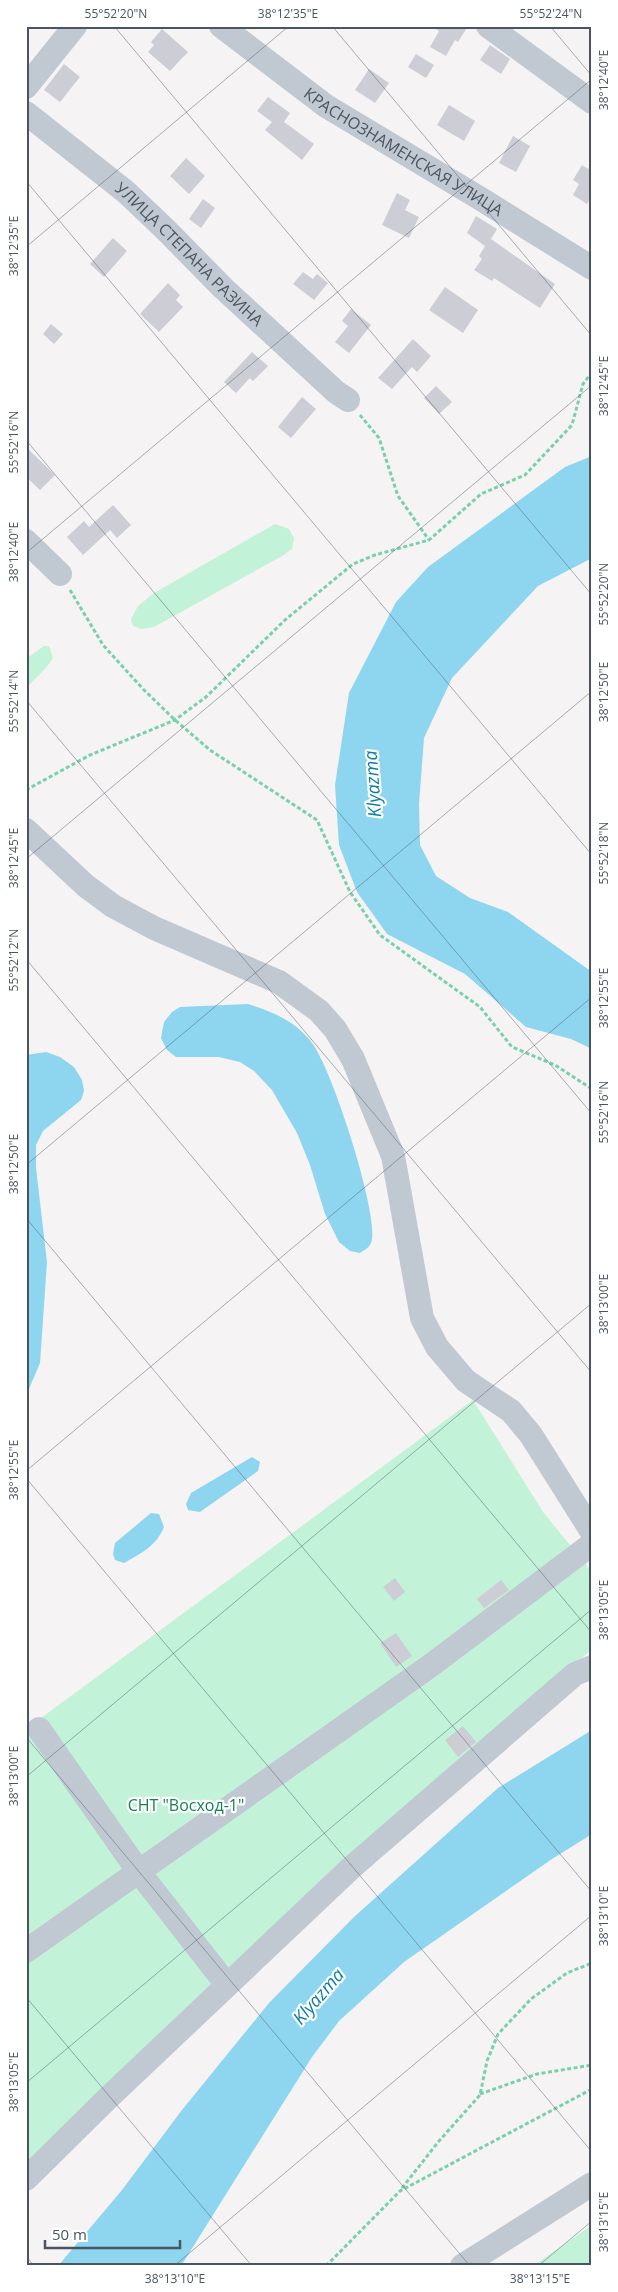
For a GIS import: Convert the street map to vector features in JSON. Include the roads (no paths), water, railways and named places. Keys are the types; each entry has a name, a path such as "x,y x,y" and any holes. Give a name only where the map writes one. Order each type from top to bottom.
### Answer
{"street":[{"path":"26,87 75,26"},
{"name":"КРАСНОЗНАМЕНСКАЯ УЛИЦА","path":"221,26 326,106 481,198 592,268"},
{"path":"488,26 592,102"},
{"name":"УЛИЦА СТЕПАНА РАЗИНА","path":"26,113 126,192 223,288 336,392 348,400"},
{"path":"26,541 60,574"},
{"path":"26,830 86,886 112,906 154,928 279,982 319,1011 335,1029 353,1059 393,1156 422,1318 437,1347 466,1381 511,1412 531,1435 592,1532"},
{"path":"26,1951 430,1666 592,1544"},
{"path":"26,2179 107,2099 367,1854 575,1674 592,1667"},
{"path":"39,1729 139,1872 227,1985"},
{"path":"462,2266 592,2184"}],"water":[{"name":"Klyazma","path":"592,456 592,558 538,586 452,678 424,738 419,804 420,845 436,876 470,898 508,912 592,972 592,1049 571,1039 526,1027 465,974 387,934 357,892 339,845 335,785 349,693 396,602 428,567 565,467"},
{"path":"248,1004 283,1018 306,1035 321,1058 331,1080 351,1139 368,1199 372,1223 372,1239 369,1246 360,1253 350,1251 339,1242 325,1214 310,1165 297,1133 272,1090 254,1071 240,1062 219,1057 176,1057 167,1050 161,1038 164,1022 172,1012 180,1007"},
{"path":"46,1052 60,1057 74,1067 82,1080 84,1091 81,1100 43,1131 36,1145 36,1168 47,1262 40,1363 26,1396 26,1055"},
{"path":"252,1457 260,1462 258,1471 200,1512 188,1510 186,1504 191,1493"},
{"path":"151,1513 159,1514 164,1527 161,1534 153,1544 124,1563 115,1560 113,1554 115,1543"},
{"name":"Klyazma","path":"592,1730 592,1834 552,1859 404,1962 339,2021 312,2057 181,2266 58,2266 122,2190 182,2110 269,2003 354,1917 498,1788"}],"park label":[{"name":"СНТ \"Восход-1\"","path":"186,1805"}]}
